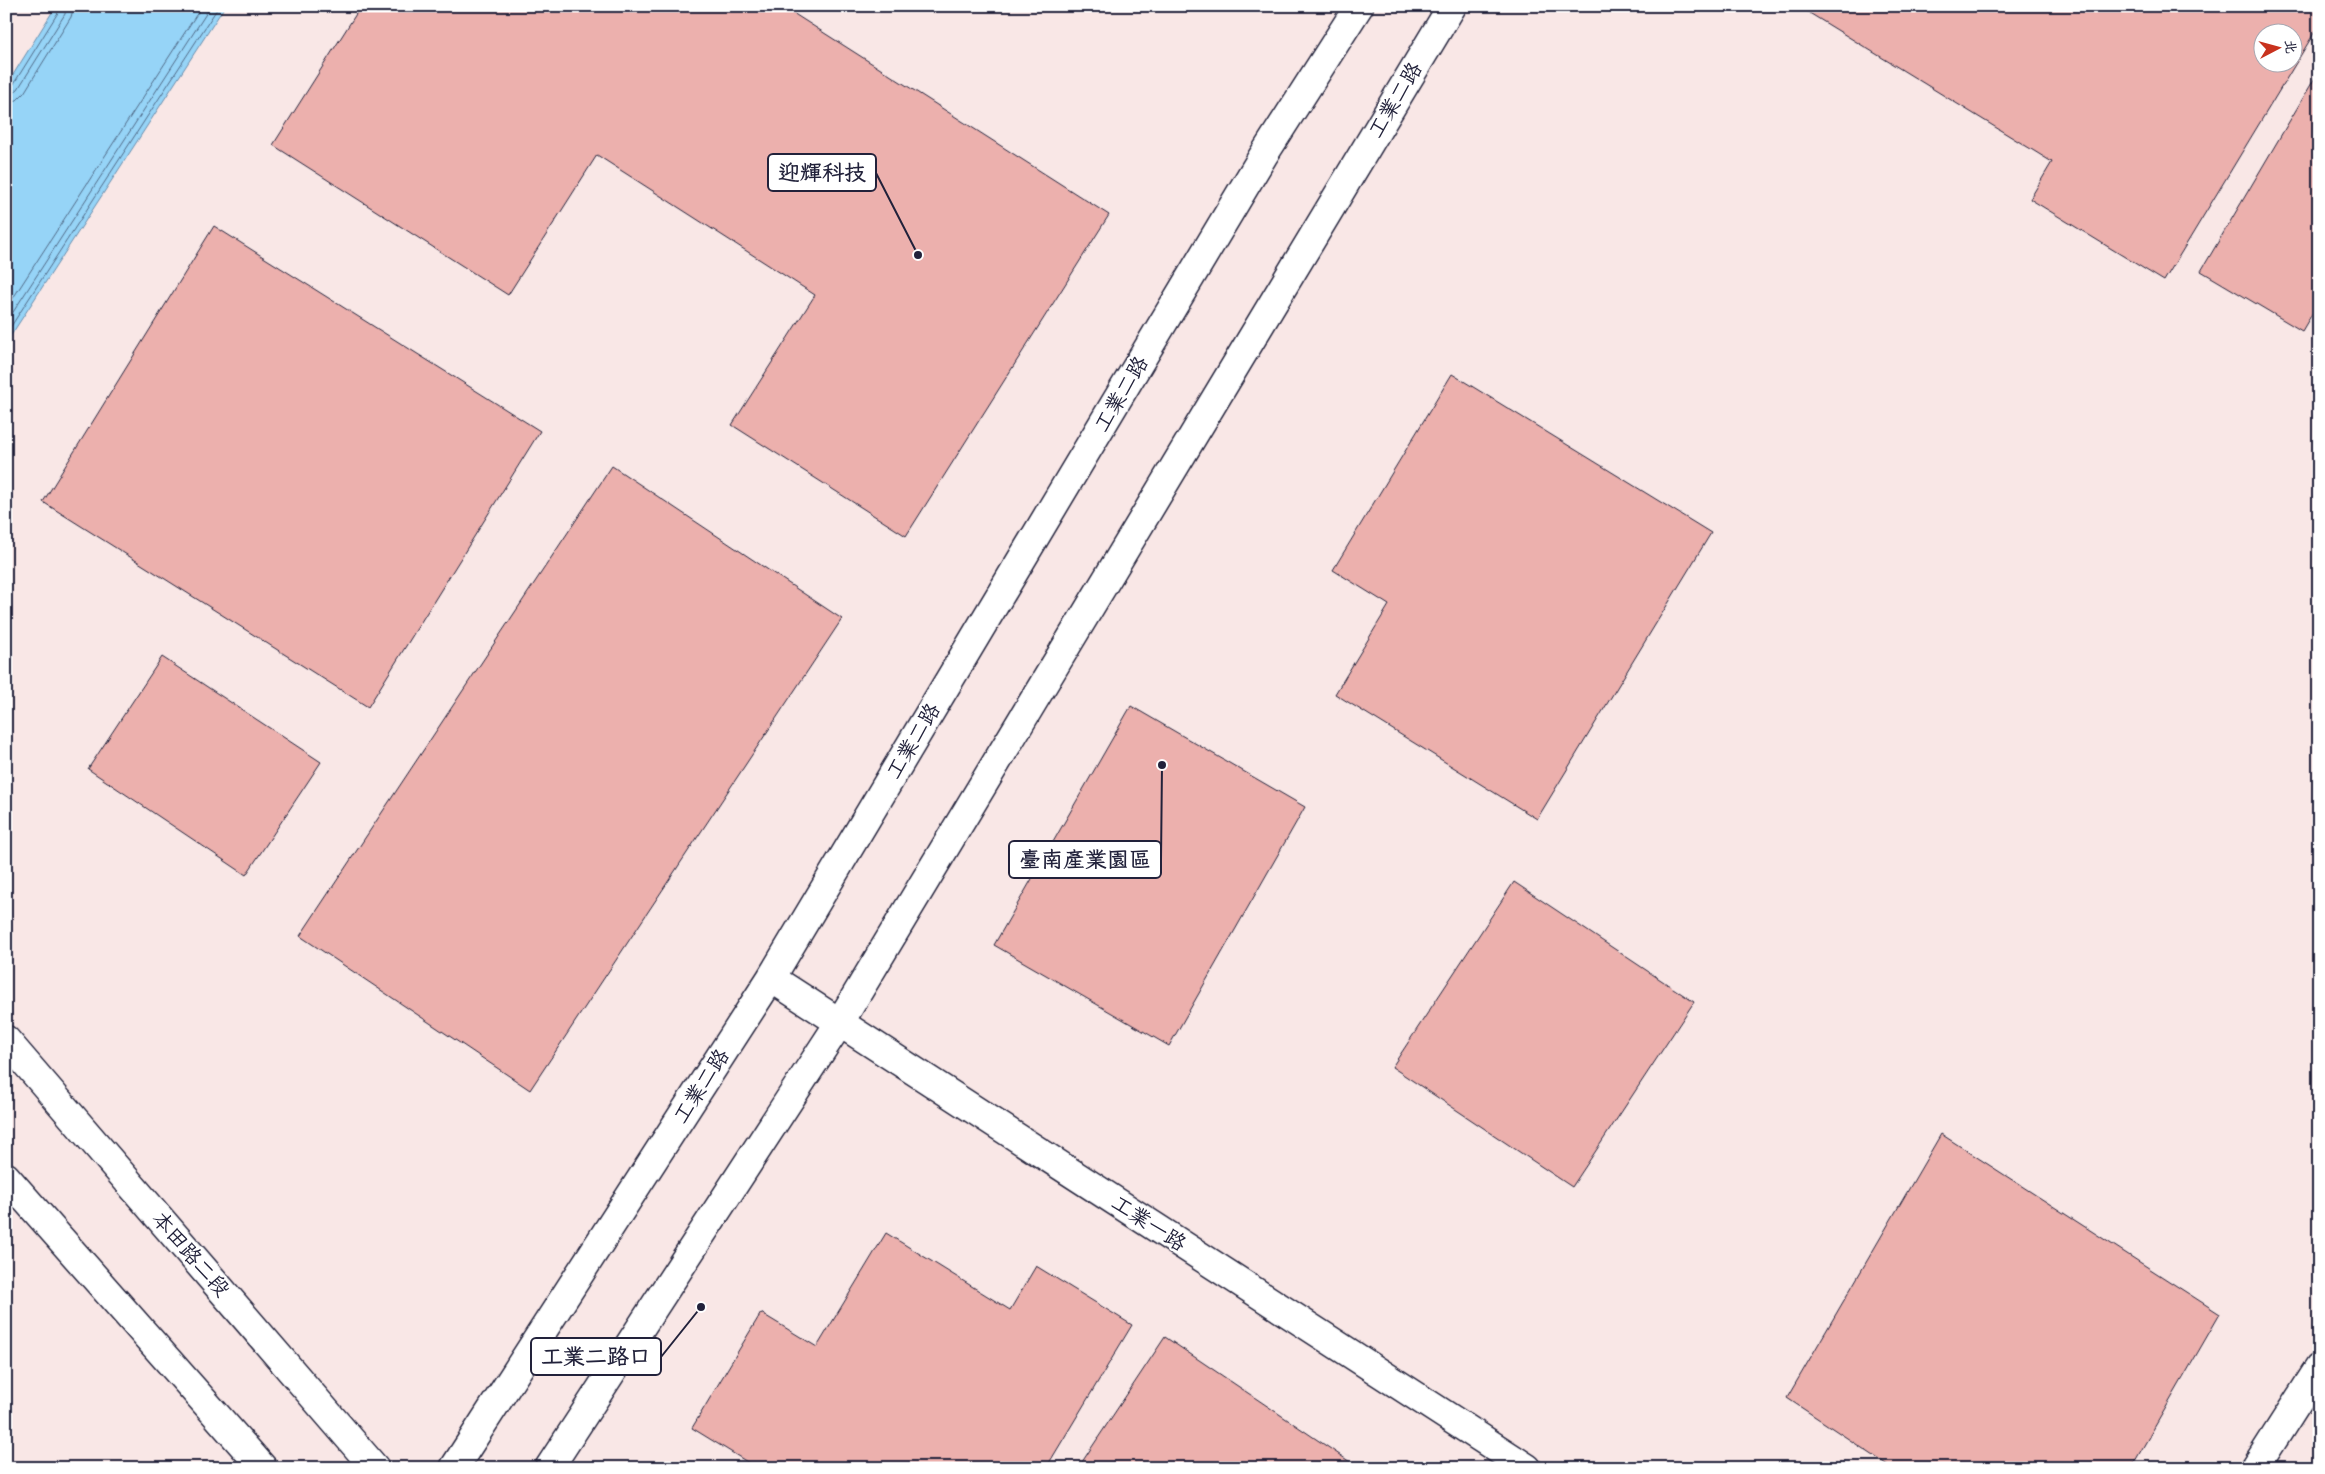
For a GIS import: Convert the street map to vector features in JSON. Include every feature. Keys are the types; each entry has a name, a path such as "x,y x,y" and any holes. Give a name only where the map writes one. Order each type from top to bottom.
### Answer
{"street":[{"name":"工業二路","path":"454,1468 771,978 1263,156 1359,6"},
{"name":"工業二路","path":"549,1468 840,1022 1452,6"},
{"name":"工業一路","path":"771,978 1527,1468"},
{"name":"本田路二段","path":"6,1040 375,1468"},
{"path":"6,1177 263,1468"},
{"path":"2255,1468 2319,1368"}],"shaded area":[{"path":"6,6 2319,6 2319,1468 6,1468"}],"water":[{"path":"56,6 225,6 6,343 6,86"}],"building":[{"path":"361,6 782,6 1109,215 906,536 732,425 815,295 597,155 508,295 273,145"},
{"path":"1798,6 2319,6 2319,25 2302,53 2302,22 2252,22 2252,72 2291,72 2164,281 2030,199 2052,162"},
{"path":"2319,71 2319,302 2302,331 2201,271"},
{"path":"214,226 540,431 368,707 43,502"},
{"path":"1452,374 1711,533 1537,819 1335,694 1389,605 1333,570"},
{"path":"612,466 842,619 530,1090 300,936"},
{"path":"162,657 321,762 246,875 88,769"},
{"path":"1131,706 1305,807 1169,1046 994,945"},
{"path":"1514,882 1694,1002 1572,1187 1392,1067"},
{"path":"1941,1134 2220,1314 2131,1468 1892,1468 1787,1398"},
{"path":"886,1233 1010,1310 1036,1266 1132,1325 1046,1468 757,1468 692,1428 761,1313 817,1347"},
{"path":"1165,1337 1359,1468 1078,1468"}],"place":[{"name":"迎輝科技","path":"918,255"},
{"name":"臺南產業園區","path":"1162,765"},
{"name":"工業二路口","path":"701,1307"}]}
